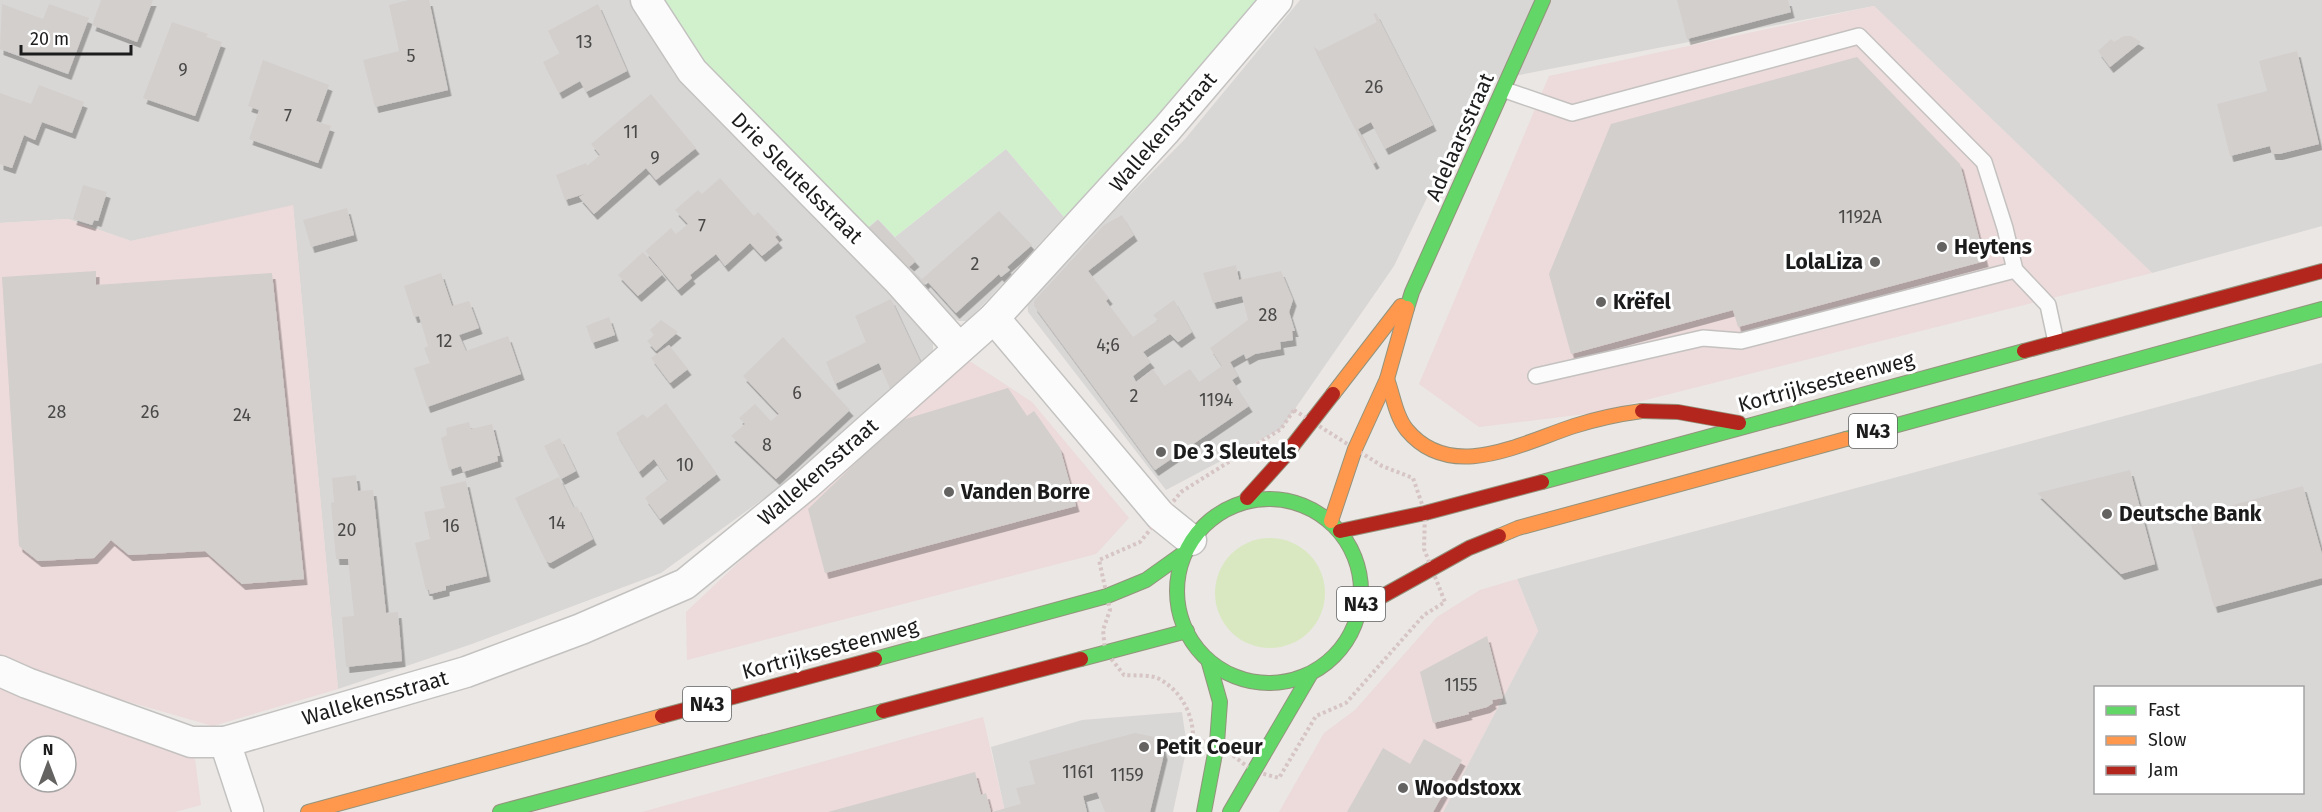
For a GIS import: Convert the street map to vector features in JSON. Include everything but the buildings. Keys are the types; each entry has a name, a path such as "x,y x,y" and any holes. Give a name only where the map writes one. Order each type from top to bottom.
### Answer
{"main road":[{"name":"Adelaarsstraat","path":"1335,526 1355,448 1387,379 1412,292 1505,90 1543,0"},
{"name":"Kortrijksesteenweg","path":"1335,526 1425,513 2322,271"},
{"name":"Adelaarsstraat","path":"1247,498 1283,458 1311,419 1412,292"},
{"name":"N43","path":"1361,608 1469,548 1518,528 2322,309"},
{"name":"N43","path":"1387,379 1405,428 1416,441 1436,453 1455,458 1480,458 1594,421 1657,410 1750,425"},
{"name":"N43","path":"1247,498 1213,517 1186,547 1174,594 1187,631 1209,663 1244,681 1285,684 1310,675 1344,649 1361,608 1354,551 1335,526"},
{"path":"1247,498 1292,501 1335,526"},
{"name":"Kortrijksesteenweg","path":"308,812 1107,596 1146,580 1186,547"},
{"name":"N43","path":"500,812 1187,631"},
{"path":"1204,812 1217,744 1220,702 1209,663"},
{"path":"1230,812 1310,675"}],"street":[{"name":"Drie Sleutelsstraat","path":"646,0 692,71 890,272 959,348"},
{"name":"Wallekensstraat","path":"0,671 27,683 191,742 225,742 466,672 581,629 685,584 805,486 994,318 1166,130 1277,0"},
{"path":"994,318 1186,547"},
{"path":"225,742 248,812"}],"lane":[{"path":"1505,90 1572,113 1859,36 1984,162 2005,228 2015,270 2048,305 2056,342"},
{"path":"1536,375 1703,338 1741,341 2015,270"}],"path":[{"path":"1294,410 1355,448 1382,466 1413,478 1425,513 1424,549 1430,570 1444,602 1424,615 1346,703 1316,716 1279,778 1253,771 1217,744 1193,740 1193,729 1183,700 1160,678 1124,675 1105,651 1103,630 1110,610 1099,560 1140,542 1180,492 1281,429 1294,410"}],"shaded area":[{"path":"0,0 631,0 674,74 933,337 933,360 868,423 661,573 472,644 338,689 293,206 131,241 68,219 0,223"},
{"path":"1300,0 2322,0 2322,226 2152,273 1874,6 1483,82 1394,266 1281,429 1166,490 1028,312 1027,299 1185,139"},
{"path":"1874,6 2152,273 1594,413 1479,427 1419,384 1549,76"},
{"path":"1006,149 1064,217 968,321 959,321 947,316 861,233 878,219 895,237"},
{"path":"293,205 338,689 213,726 0,665 0,223 68,219 131,241"},
{"path":"965,360 1032,402 1129,518 1096,554 687,660 686,612 808,497"},
{"path":"2322,363 2322,812 1443,812 1538,631 1517,579"},
{"path":"1517,579 1538,631 1443,812 1279,812 1324,733 1355,710 1437,617 1480,590"},
{"path":"0,681 195,759 201,805 175,812 0,812"},
{"path":"1182,712 1187,747 1173,812 1005,812 991,747 1082,720"},
{"path":"983,717 1005,812 642,812"}],"green space":[{"path":"665,0 1262,0 1192,84 1064,217 1006,149 895,237 878,219 865,230 698,55"},
{"path":"1270,538 1291,542 1309,554 1321,572 1325,593 1321,614 1309,632 1291,644 1270,648 1249,644 1231,632 1219,614 1215,593 1219,572 1231,554 1249,542"}],"traffic: fast":[{"path":"1407,308 1412,292 1543,0"},
{"path":"1846,439 2322,309"},
{"path":"1542,482 2024,351"},
{"path":"1269,499 1287,500 1304,506 1320,514 1334,526 1346,540 1354,556 1360,573 1361,591 1360,609 1354,626 1346,642 1334,656 1320,668 1304,676 1287,682 1269,683 1251,682 1234,676 1218,668 1204,656 1192,642 1184,626 1178,609 1177,591 1178,573 1184,556 1192,540 1204,526 1218,514 1234,506 1251,500 1269,499"},
{"path":"875,659 1107,596 1146,580 1181,555"},
{"path":"1081,659 1187,631"},
{"path":"1204,812 1217,743 1220,702 1209,663"},
{"path":"1230,812 1310,675"},
{"path":"500,812 883,711"}],"traffic: slow":[{"path":"1333,394 1401,306"},
{"path":"1331,521 1355,449 1387,379 1407,308"},
{"path":"1387,379 1397,412 1407,430 1425,446 1444,454 1465,457 1510,449 1582,423 1642,411"},
{"path":"1499,536 1518,528 1846,439"},
{"path":"308,812 662,716"}],"traffic: jam":[{"path":"2024,351 2322,271"},
{"path":"1247,498 1283,458 1333,394"},
{"path":"1642,411 1678,412 1739,423"},
{"path":"1340,531 1425,513 1542,482"},
{"path":"1361,608 1469,548 1499,536"},
{"path":"662,716 875,659"},
{"path":"883,711 1081,659"}],"place":[{"name":"Heytens","path":"1942,247"},
{"name":"LolaLiza","path":"1875,262"},
{"name":"Krëfel","path":"1601,302"},
{"name":"De 3 Sleutels","path":"1161,452"},
{"name":"Vanden Borre","path":"949,492"},
{"name":"Deutsche Bank","path":"2107,514"},
{"name":"Petit Coeur","path":"1144,747"},
{"name":"Woodstoxx","path":"1403,788"}]}
